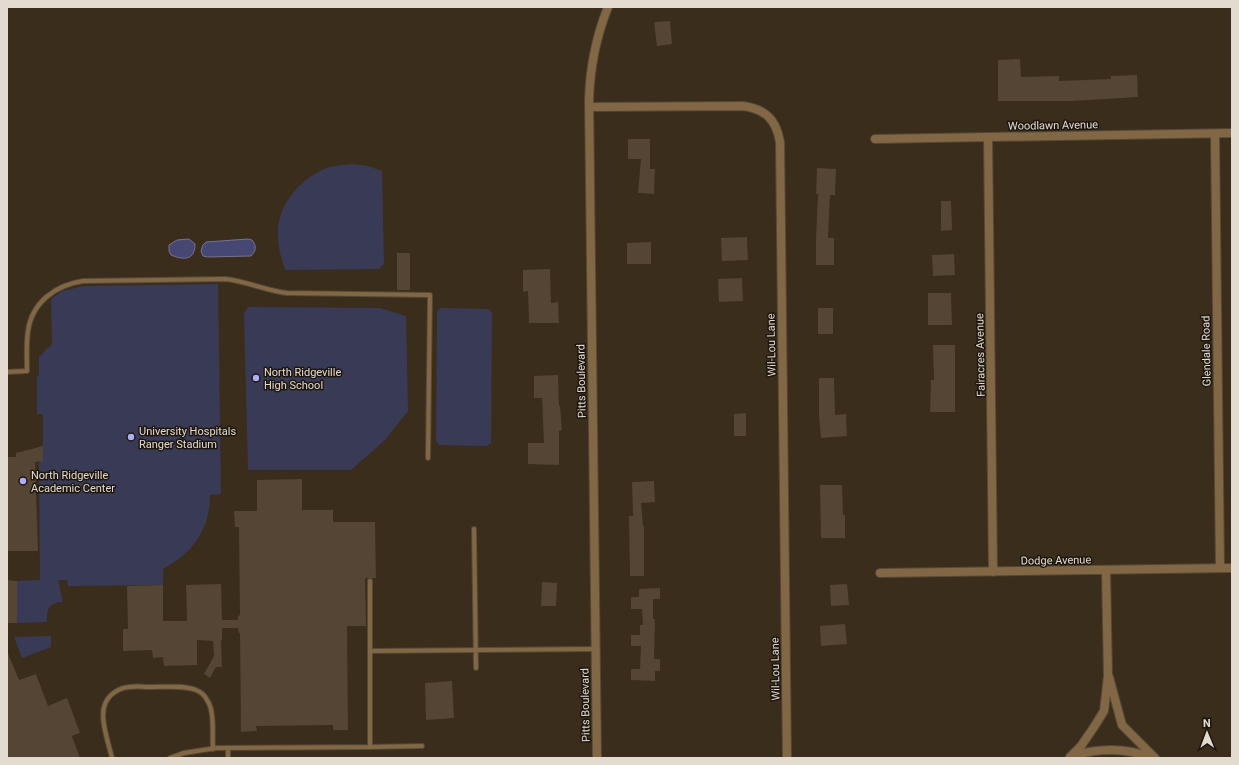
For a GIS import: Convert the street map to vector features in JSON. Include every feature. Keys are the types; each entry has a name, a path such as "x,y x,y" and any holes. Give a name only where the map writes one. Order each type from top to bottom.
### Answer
{"street":[{"name":"Pitts Boulevard","path":"597,758 589,108 592,60 602,22 608,7"},
{"name":"Wil-Lou Lane","path":"589,108 752,107 761,110 769,116 775,124 778,132 780,142 787,758"},
{"name":"Woodlawn Avenue","path":"875,139 1232,133"},
{"name":"Glendale Road","path":"1214,134 1220,568"},
{"name":"Fairacres Avenue","path":"988,137 993,572"},
{"name":"Dodge Avenue","path":"880,573 1232,568"},
{"path":"1068,757 1081,746 1104,711 1108,676 1106,570"},
{"path":"1107,668 1122,724 1154,758"},
{"path":"1068,757 1089,751 1109,749 1128,751 1154,758"}],"lane":[{"path":"7,372 27,371 28,330 32,318 46,297 57,289 76,282 225,279 287,294 430,295 428,458"},
{"path":"474,529 476,668"},
{"path":"370,581 370,747"},
{"path":"370,651 596,649"},
{"path":"112,758 103,720 104,707 108,698 118,690 130,686 185,688 196,690 200,693 207,700 211,708 213,749"},
{"path":"170,758 184,753 228,748 422,746"},
{"path":"228,748 228,758"}],"shaded area":[{"path":"354,164 368,166 382,171 384,264 379,269 285,270 280,254 278,227 280,217 289,198 303,182 320,171 333,166"},
{"path":"189,239 195,244 193,254 191,256 188,258 180,258 171,255 169,245 177,240"},
{"path":"248,239 254,242 255,246 255,250 251,256 208,257 203,256 201,251 206,242"},
{"name":"University Hospitals Ranger Stadium","path":"218,284 221,494 210,495 207,519 198,539 191,548 174,563 163,569 163,585 68,586 67,580 58,580 63,602 51,605 47,614 47,622 17,623 17,581 40,580 39,461 43,461 43,414 37,414 37,376 39,376 39,357 52,344 51,299 62,291 84,286"},
{"path":"248,307 380,308 406,316 408,411 385,440 351,470 248,470 244,314"},
{"path":"440,308 488,309 492,313 491,443 487,446 439,445 436,441 437,312"},
{"path":"51,636 51,647 22,658 14,637"}],"building":[{"path":"670,21 672,44 657,46 654,22"},
{"path":"1020,59 1021,77 1059,76 1059,81 1111,79 1111,76 1137,75 1138,97 1072,101 998,101 998,60"},
{"path":"628,139 650,139 650,169 655,169 654,194 638,193 641,159 628,159"},
{"path":"817,168 836,169 835,195 830,195 828,238 834,238 834,265 816,265 818,194 816,194"},
{"path":"941,201 951,201 952,230 941,231"},
{"path":"747,237 748,260 722,261 721,238"},
{"path":"651,242 651,264 627,264 627,243"},
{"path":"397,253 410,253 410,290 397,290"},
{"path":"954,254 955,275 933,276 932,255"},
{"path":"550,269 551,303 558,302 559,323 529,323 528,291 523,292 523,270"},
{"path":"742,278 743,301 719,302 718,279"},
{"path":"928,293 951,293 952,325 928,325"},
{"path":"818,308 833,308 833,334 818,334"},
{"path":"933,345 955,345 955,412 930,412 931,380 934,380"},
{"path":"558,375 559,406 562,430 559,431 559,465 528,464 528,443 544,443 542,398 534,398 534,376"},
{"path":"819,378 834,378 835,415 846,414 847,436 821,438 819,416"},
{"path":"746,413 746,436 734,436 734,414"},
{"path":"43,446 43,461 35,462 38,551 7,551 7,457 16,457 16,453"},
{"path":"302,479 302,510 333,510 333,522 375,522 376,578 365,578 366,626 347,626 348,730 333,730 333,725 256,726 257,731 241,732 240,633 238,628 222,628 222,667 216,667 210,678 204,674 214,656 213,641 197,640 197,665 164,666 163,657 153,658 152,650 123,651 123,629 128,629 127,586 163,585 163,621 187,621 186,585 221,584 222,620 238,620 238,616 240,615 239,527 235,527 234,511 257,511 257,480"},
{"path":"654,481 655,502 641,503 644,526 644,576 630,576 629,516 633,516 632,482"},
{"path":"820,485 842,485 843,515 845,515 845,538 821,538"},
{"path":"7,580 17,581 17,623 7,623"},
{"path":"542,582 557,583 556,606 541,606"},
{"path":"847,584 849,605 831,606 830,585"},
{"path":"660,588 660,599 653,599 653,619 655,619 654,659 660,659 660,671 655,671 655,681 631,680 631,669 640,669 641,646 631,646 631,635 640,635 640,625 643,625 642,609 631,609 631,597 639,597 639,589"},
{"path":"845,624 847,644 821,646 820,626"},
{"path":"7,651 19,680 36,674 48,706 67,698 80,733 72,736 80,758 7,758"},
{"path":"452,681 454,718 426,720 425,683"}],"place":[{"name":"North Ridgeville High School","path":"256,378"},
{"name":"University Hospitals Ranger Stadium","path":"131,437"},
{"name":"North Ridgeville Academic Center","path":"23,481"}]}
